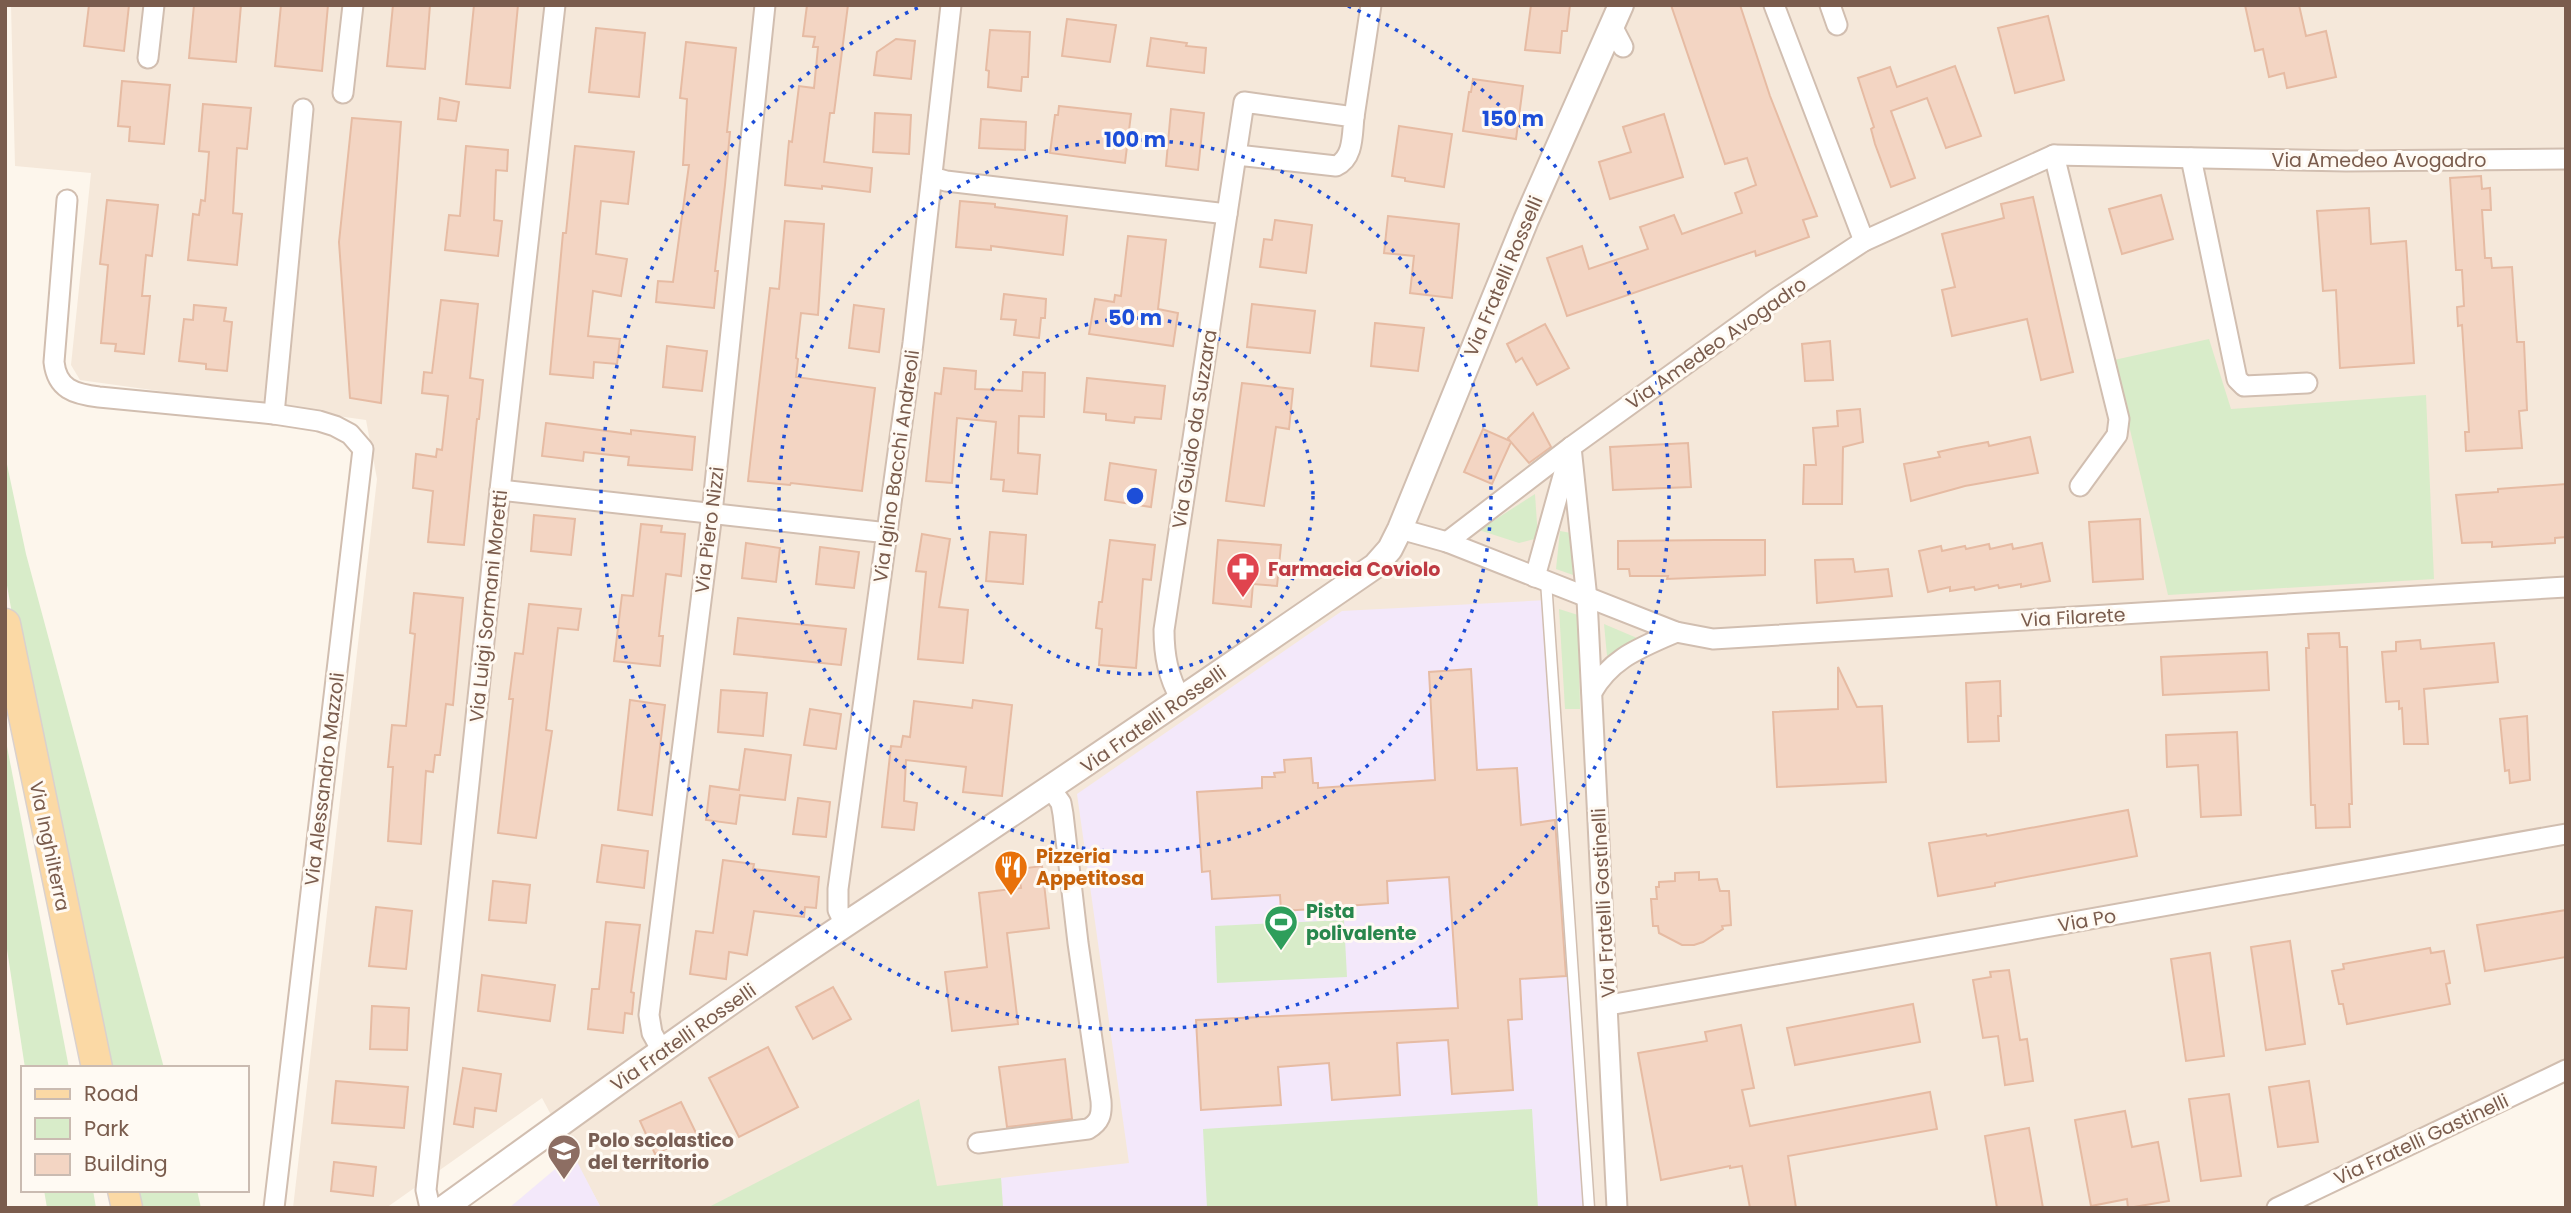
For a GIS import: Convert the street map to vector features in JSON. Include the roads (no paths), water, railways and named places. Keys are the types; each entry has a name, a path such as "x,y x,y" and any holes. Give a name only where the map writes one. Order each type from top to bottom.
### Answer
{"main road":[{"name":"Via Inghilterra","path":"5,624 97,1066"}],"street":[{"path":"148,58 154,5"},
{"path":"343,93 353,5"},
{"name":"Via Luigi Sormani Moretti","path":"429,1208 426,1189 500,490 555,5"},
{"name":"Via Piero Nizzi","path":"662,1051 652,1033 649,1015 712,513 765,5"},
{"name":"Via Igino Bacchi Andreoli","path":"845,925 838,910 838,889 888,533 951,5"},
{"path":"1237,155 1336,166 1346,160 1350,152 1371,5"},
{"path":"1774,5 1864,241"},
{"path":"1830,5 1837,25"},
{"name":"Via Fratelli Rosselli","path":"444,1208 662,1051 845,925 1051,789 1374,566 1390,549 1400,528 1526,220 1619,26"},
{"name":"Via Guido da Suzzara","path":"1181,700 1171,681 1164,656 1164,630 1244,102 1354,117"},
{"path":"275,414 303,109"},
{"path":"2054,155 2119,419 2117,435 2080,486"},
{"name":"Via Amedeo Avogadro","path":"1447,542 1571,447 1776,299 1864,241 2054,155 2346,161 2566,159"},
{"path":"2191,158 2237,379 2244,386 2307,383"},
{"path":"932,177 946,181 1227,214"},
{"name":"Via Alessandro Mazzoli","path":"67,200 54,352 55,373 60,382 75,392 99,397 275,414 335,426 357,441 363,449 274,1208"},
{"path":"1541,579 1571,447"},
{"name":"Via Fratelli Gastinelli","path":"1571,447 1587,598 1617,1208"},
{"path":"500,490 888,533"},
{"path":"1400,528 1447,542 1587,598"},
{"name":"Via Filarete","path":"1587,598 1676,632 1713,639 2566,587"},
{"path":"1592,692 1602,675 1616,662 1676,632"},
{"path":"978,1143 1088,1129 1097,1125 1100,1118 1101,1101 1063,814 1061,803 1051,789"},
{"name":"Via Po","path":"1609,1005 2566,834"},
{"name":"Via Fratelli Gastinelli","path":"2277,1208 2566,1070"}],"lane":[{"path":"1541,579 1589,1208"}],"place":[{"name":"Farmacia Coviolo","path":"1243,599"},
{"name":"Pizzeria Appetitosa","path":"1011,897"},
{"name":"Pista polivalente","path":"1281,952"},
{"name":"Polo scolastico del territorio","path":"564,1181"}]}
